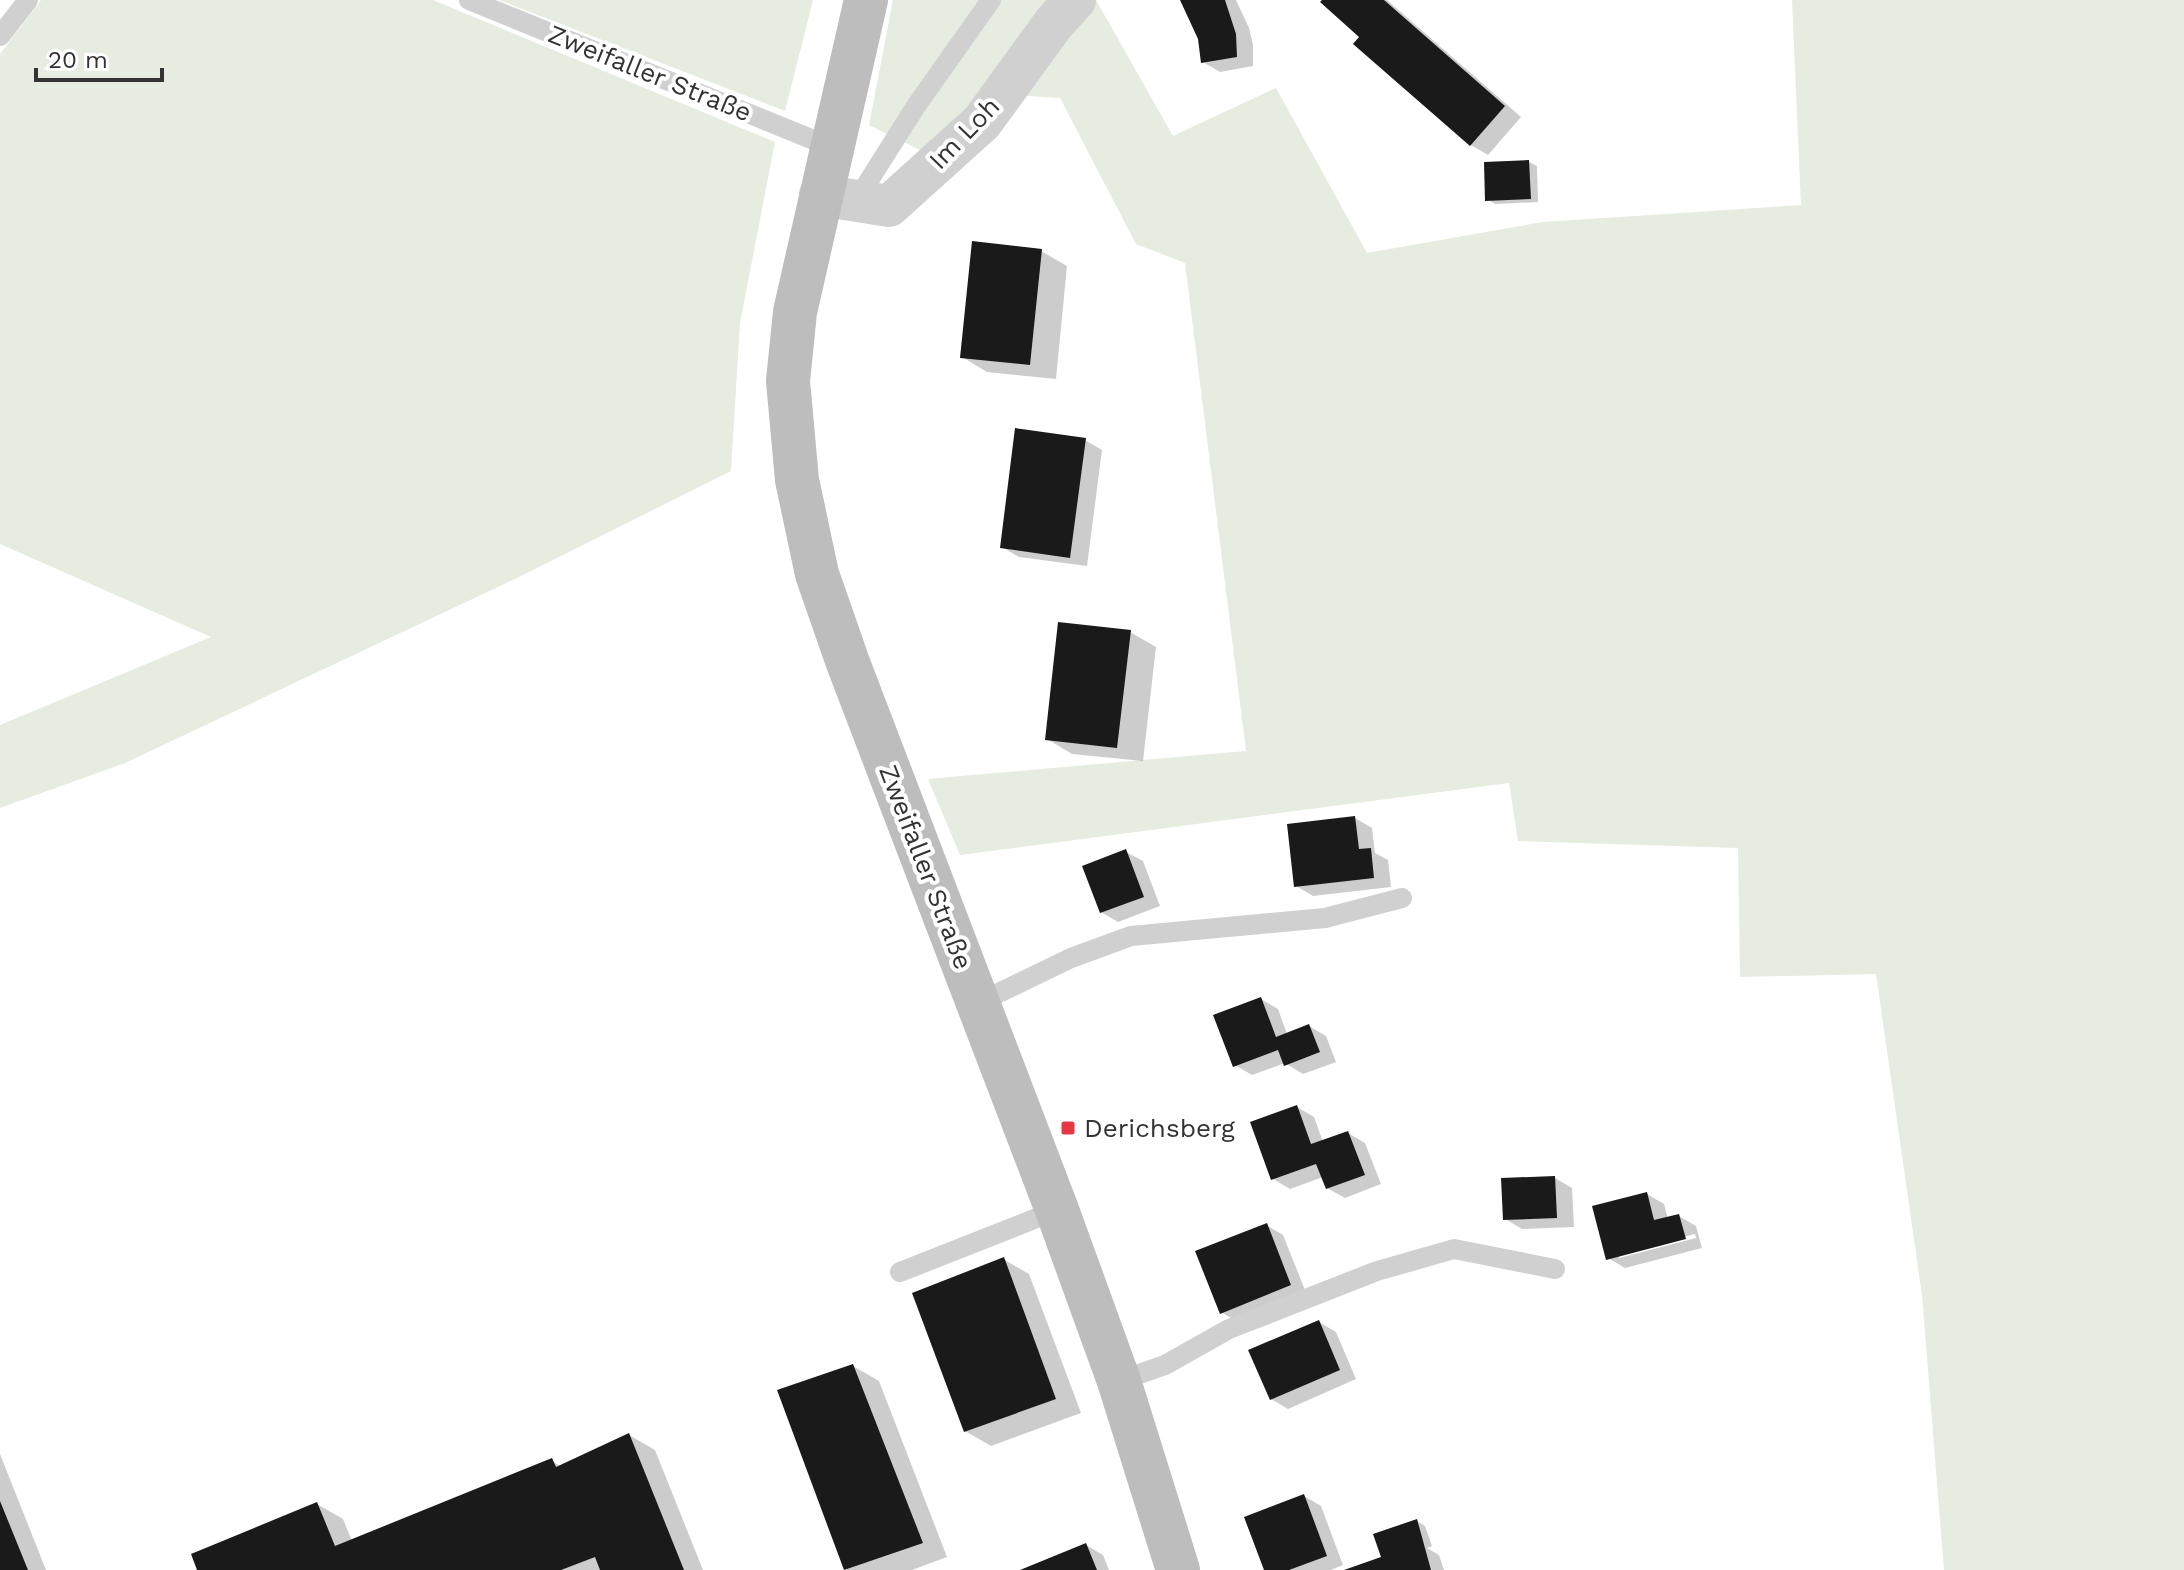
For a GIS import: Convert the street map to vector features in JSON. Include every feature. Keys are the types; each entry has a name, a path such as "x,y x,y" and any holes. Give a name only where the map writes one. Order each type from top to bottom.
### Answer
{"main road":[{"name":"Zweifaller Straße","path":"866,0 831,147 838,198 795,312 788,381 797,480 817,574 1119,1381 1178,1570"}],"street":[{"name":"Im Loh","path":"838,198 889,206 982,122 1054,23 1075,0"}],"lane":[{"path":"0,36 28,0"},
{"name":"Zweifaller Straße","path":"469,0 831,147"},
{"path":"838,198 916,106 991,0"},
{"path":"978,1003 1071,958 1131,936 1325,918 1402,898"},
{"path":"900,1272 1057,1210"},
{"path":"1119,1381 1165,1365 1229,1329 1377,1271 1454,1249 1555,1269"}],"shaded area":[{"path":"41,0 433,0 775,142 740,323 731,471 521,576 125,763 0,808 0,725 211,637 0,544 0,54"},
{"path":"499,0 813,0 785,111"},
{"path":"893,0 1051,0 930,155 869,125"},
{"path":"1083,0 1096,0 1173,136 1276,88 1367,253 1543,222 1801,205 1792,0 2184,0 2184,1570 1944,1570 1922,1295 1876,974 1740,977 1738,848 1518,841 1509,783 960,855 928,779 1246,751 1185,263 1136,244 1060,98 1016,95"}],"building":[{"path":"1180,0 1225,0 1236,34 1237,57 1201,63 1198,39"},
{"path":"1384,0 1505,106 1470,146 1353,44 1359,37 1320,2"},
{"path":"1529,160 1531,199 1485,201 1484,162"},
{"path":"972,241 1042,249 1030,365 960,358"},
{"path":"1015,428 1086,438 1070,558 1000,548"},
{"path":"1058,622 1131,630 1117,748 1045,740"},
{"path":"1355,816 1359,849 1371,848 1374,878 1294,887 1287,824"},
{"path":"1126,849 1144,897 1100,913 1082,866"},
{"path":"1261,997 1276,1037 1309,1024 1320,1052 1284,1066 1278,1050 1233,1067 1213,1015"},
{"path":"1297,1105 1311,1144 1348,1131 1365,1175 1326,1189 1316,1164 1271,1180 1250,1122"},
{"path":"1555,1176 1557,1218 1503,1220 1501,1178"},
{"path":"1647,1192 1654,1220 1679,1214 1686,1239 1606,1260 1592,1206"},
{"path":"1267,1223 1291,1285 1220,1314 1195,1251"},
{"path":"1004,1257 1056,1399 964,1432 912,1293"},
{"path":"1319,1320 1340,1370 1270,1400 1248,1350"},
{"path":"853,1364 923,1543 844,1570 777,1390"},
{"path":"629,1433 684,1570 600,1570 595,1557 561,1570 197,1570 191,1554 317,1502 335,1546 552,1458 556,1467"},
{"path":"1304,1494 1327,1556 1289,1570 1264,1570 1244,1517"},
{"path":"0,1501 28,1570 0,1570"},
{"path":"1417,1519 1431,1570 1344,1570 1381,1557 1373,1534"},
{"path":"1086,1543 1097,1570 1020,1570"}],"place":[{"name":"Derichsberg","path":"1068,1128"}]}
